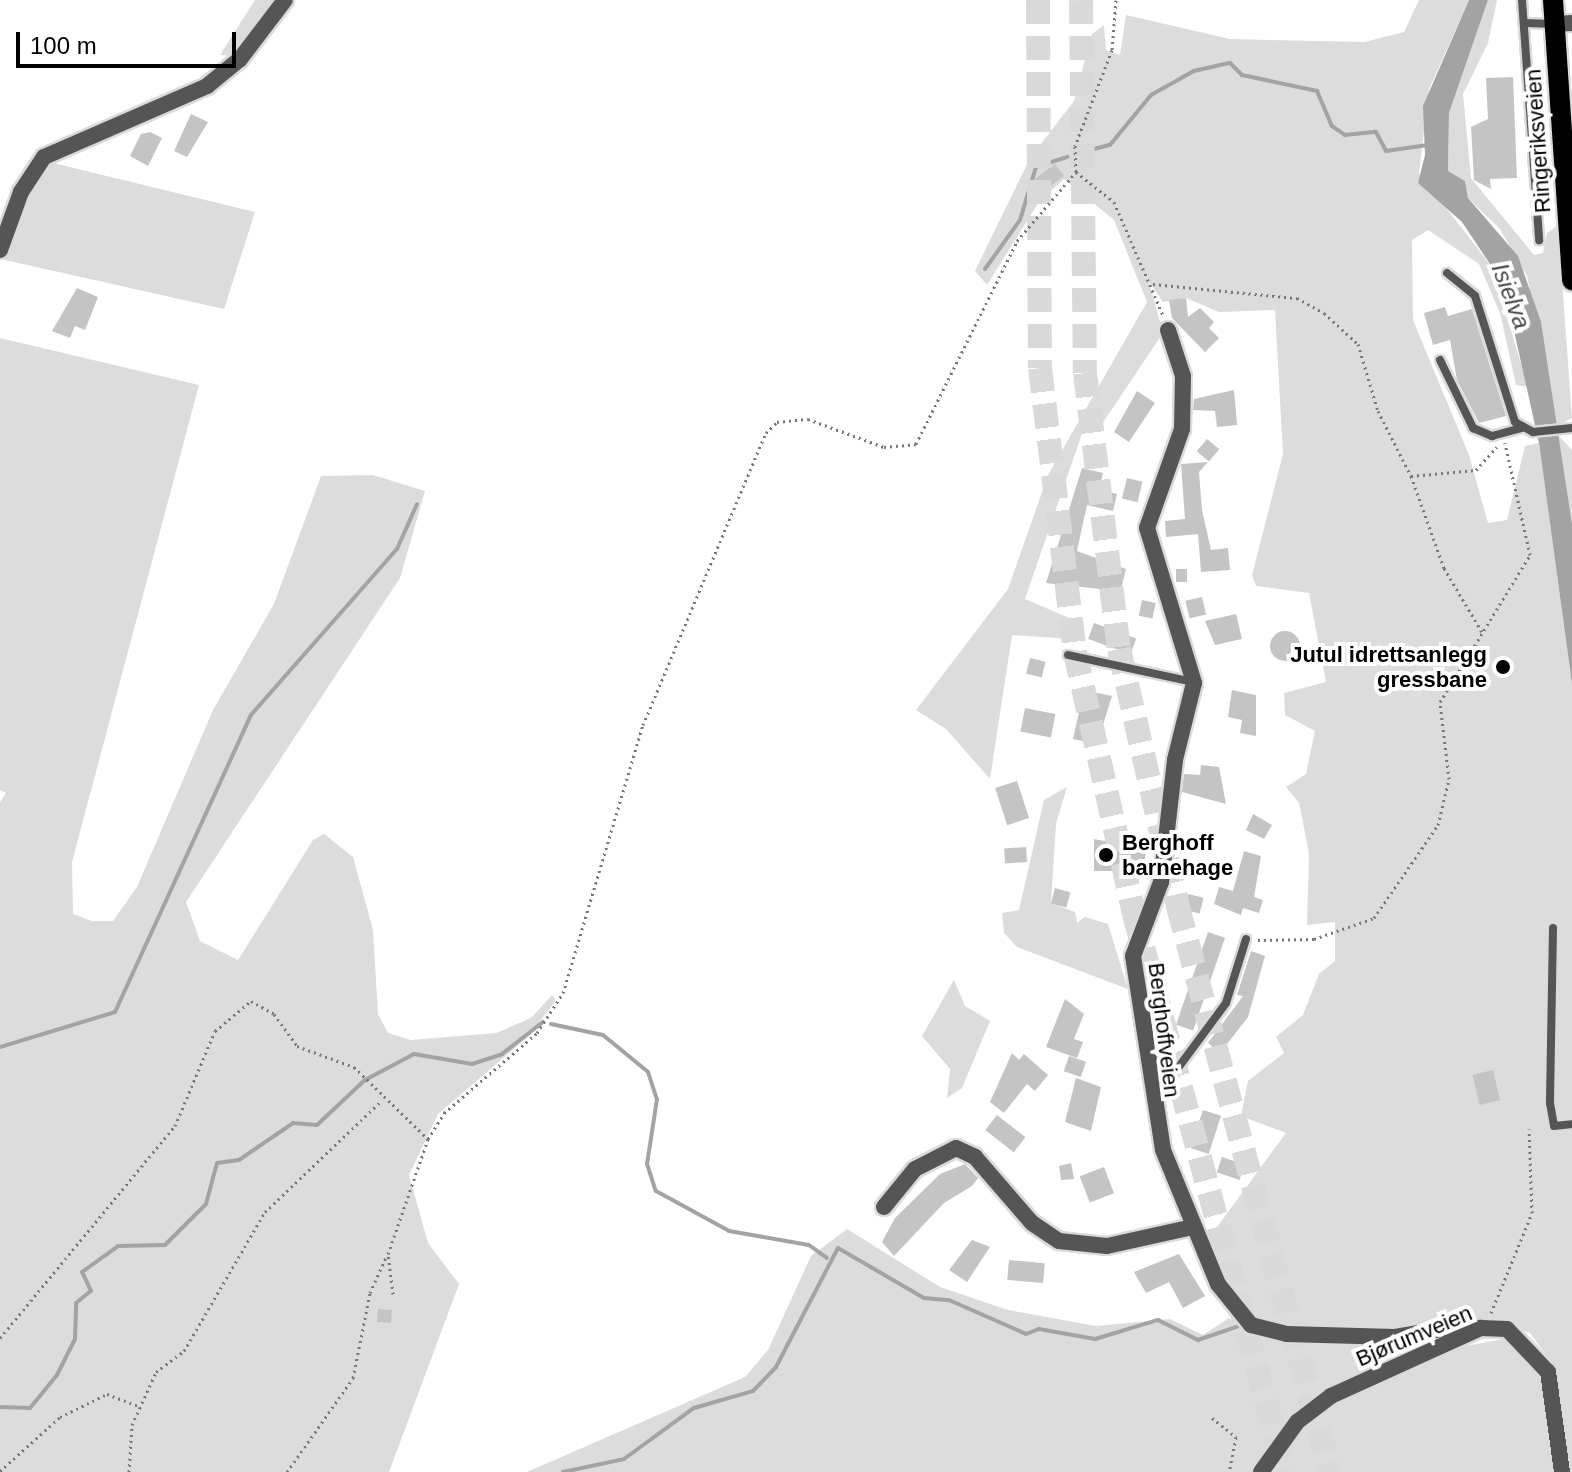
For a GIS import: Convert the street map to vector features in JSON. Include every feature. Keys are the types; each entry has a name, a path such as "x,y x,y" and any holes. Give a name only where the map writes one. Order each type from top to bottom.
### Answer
{"main road":[{"name":"Ringeriksveien","path":"1553,0 1563,24 1572,278"}],"street":[{"path":"0,250 21,192 44,157 207,86 240,59 285,0"},
{"path":"1168,330 1183,376 1182,429 1147,528 1194,683"},
{"name":"Berghoffveien","path":"1194,683 1175,760 1161,882 1133,956 1151,1102 1193,1227 1233,1307 1268,1332 1395,1337 1485,1328"},
{"path":"884,1207 915,1169 956,1148 975,1157 1032,1223 1059,1241 1107,1246 1193,1227"},
{"name":"Bjørumveien","path":"1261,1472 1297,1422 1331,1396 1485,1328 1507,1329 1526,1341 1548,1372 1562,1472"}],"lane":[{"path":"1522,0 1539,240"},
{"path":"1524,23 1563,24"},
{"path":"1447,273 1475,296 1510,413 1522,428 1533,432 1572,428"},
{"path":"1440,360 1468,422 1479,433 1505,435 1522,428"},
{"path":"1068,655 1194,683"},
{"path":"1553,928 1550,1103 1554,1126 1570,1125"},
{"path":"1151,1102 1226,1003 1246,939"}],"path":[{"path":"287,1472 353,1378 370,1293 388,1254 428,1139 444,1113 537,1033 563,993 643,725 766,433 777,422 808,419 884,447 916,444 1017,241 1076,172 1075,146 1112,50 1116,0"},
{"path":"1076,172 1114,202 1153,284 1168,330"},
{"path":"1153,284 1297,298 1324,313 1358,344 1378,411 1411,476 1444,568 1482,632"},
{"path":"1411,476 1476,470 1505,435"},
{"path":"1246,939 1345,932 1386,905 1448,799 1440,702 1530,555 1505,435"},
{"path":"0,1338 164,1141 215,1031 251,1001 274,1014 297,1046 354,1067 382,1100 428,1139"},
{"path":"129,1472 139,1406 156,1372 184,1351 265,1212 382,1100"},
{"path":"1485,1328 1492,1304 1520,1255 1532,1213 1529,1129"},
{"path":"388,1254 393,1294"},
{"path":"0,1471 60,1417 107,1394 139,1406"},
{"path":"1212,1418 1236,1437 1229,1472"}],"shaded area":[{"path":"255,0 277,0 234,56 220,55"},
{"path":"1419,0 1469,0 1429,89 1419,173 1492,267 1528,387 1516,385 1500,313 1479,264 1428,230 1412,240 1413,320 1469,455 1488,523 1507,520 1525,446 1539,443 1572,684 1572,1472 1554,1366 1530,1333 1496,1323 1390,1332 1271,1328 1231,1295 1206,1242 1286,1133 1241,1116 1248,1081 1284,1053 1276,1037 1303,1015 1319,974 1335,961 1335,922 1307,925 1309,853 1299,803 1286,787 1306,774 1315,731 1285,715 1284,693 1326,682 1309,593 1256,586 1252,575 1283,454 1275,310 1219,312 1186,298 1163,302 1149,282 1163,333 1098,430 1085,425 1025,599 1074,620 1071,639 1012,635 990,779 946,729 916,710 1008,589 1048,475 1147,302 1114,220 1064,179 1039,202 987,285 975,271 1030,158 1074,101 1092,34 1104,25 1106,50 1120,55 1126,15 1230,39 1365,42 1404,32"},
{"path":"1488,0 1497,0 1488,43 1463,94 1471,178 1534,255 1543,253 1547,233 1558,225 1572,418 1556,426 1527,276 1500,229 1468,198 1465,181 1448,171 1449,113"},
{"path":"49,162 255,212 224,309 5,260 32,182"},
{"path":"0,338 199,385 72,862 73,914 92,921 113,921 137,887 213,710 274,604 321,476 373,475 425,491 400,578 186,902 200,941 238,960 313,840 324,834 353,857 373,930 378,1014 388,1033 411,1040 496,1033 531,1018 552,995 556,1000 529,1036 438,1114 409,1175 428,1243 459,1284 389,1472 0,1472 0,802 6,793 0,790"},
{"path":"1557,434 1572,450 1572,524 1558,438"},
{"path":"1067,787 1056,824 1051,903 1075,912 1077,923 1085,917 1108,924 1128,989 1017,947 1004,933 1002,913 1019,910 1044,800"},
{"path":"954,980 965,1006 990,1021 962,1088 947,1098 950,1069 922,1036"},
{"path":"847,1229 940,1287 1008,1310 1096,1326 1170,1319 1203,1335 1229,1318 1256,1338 1329,1342 1452,1331 1451,1349 1508,1338 1539,1368 1555,1472 527,1472 745,1377 768,1350 811,1256"}],"water":[{"name":"Isielva","path":"1469,0 1488,0 1449,113 1448,171 1465,181 1468,198 1518,256 1541,322 1572,524 1572,684 1539,443 1510,313 1492,267 1462,222 1418,183 1425,155 1423,106"}],"building":[{"path":"1513,77 1517,178 1490,179 1491,189 1474,180 1471,127 1488,119 1486,78"},
{"path":"191,114 208,122 187,157 174,151"},
{"path":"150,132 162,138 148,166 130,156 141,134"},
{"path":"1055,164 1064,176 1042,193 1033,181"},
{"path":"77,288 98,297 85,330 75,326 70,338 52,331"},
{"path":"1186,298 1188,317 1200,308 1214,322 1209,328 1219,338 1205,352 1172,318 1169,300"},
{"path":"1445,307 1448,316 1472,309 1506,416 1479,423 1457,380 1450,340 1433,345 1424,313"},
{"path":"1234,390 1237,425 1217,427 1215,411 1193,410 1194,399"},
{"path":"1137,391 1155,403 1129,442 1114,432"},
{"path":"1207,439 1219,449 1209,462 1197,451"},
{"path":"1208,462 1199,472 1202,510 1211,550 1228,548 1230,570 1201,572 1198,534 1166,537 1165,521 1185,519 1181,464"},
{"path":"1082,468 1103,473 1099,489 1117,494 1113,511 1087,505 1077,551 1126,569 1118,601 1100,596 1100,589 1046,583"},
{"path":"1127,478 1143,482 1137,502 1122,498"},
{"path":"1176,569 1187,569 1187,582 1176,582"},
{"path":"1202,597 1206,615 1189,618 1185,601"},
{"path":"1142,600 1156,603 1152,619 1139,616"},
{"path":"1236,614 1242,639 1215,645 1205,621"},
{"path":"1094,623 1136,638 1130,654 1088,639"},
{"path":"1285,631 1295,636 1300,646 1295,656 1285,661 1275,656 1270,646 1275,636"},
{"path":"1030,658 1046,662 1042,677 1026,674"},
{"path":"1084,690 1112,696 1097,744 1073,739"},
{"path":"1232,690 1256,695 1256,736 1240,733 1242,720 1228,717"},
{"path":"1025,708 1055,714 1051,737 1020,732"},
{"path":"1201,765 1219,767 1226,804 1182,792 1184,774 1200,775"},
{"path":"1017,781 1029,818 1007,825 995,788"},
{"path":"1253,814 1272,825 1264,839 1246,830"},
{"path":"1094,839 1147,849 1142,871 1094,871"},
{"path":"1026,847 1027,862 1005,863 1004,849"},
{"path":"1244,851 1261,856 1254,897 1263,900 1259,913 1243,908 1241,915 1214,904 1219,887 1233,891"},
{"path":"1055,888 1070,892 1066,908 1051,903"},
{"path":"1188,894 1204,898 1200,913 1184,910"},
{"path":"1208,932 1225,938 1193,1031 1176,1025"},
{"path":"1251,951 1265,956 1248,1017 1220,1053 1208,1043 1243,996 1237,995"},
{"path":"1065,999 1084,1014 1074,1039 1083,1042 1077,1058 1046,1047"},
{"path":"1012,1053 1019,1060 1024,1054 1048,1075 1035,1091 1027,1084 1004,1113 990,1102"},
{"path":"1069,1056 1086,1062 1081,1077 1064,1071"},
{"path":"1493,1070 1500,1100 1480,1105 1473,1075"},
{"path":"1076,1078 1101,1087 1091,1131 1065,1122"},
{"path":"1203,1110 1221,1116 1209,1154 1191,1148"},
{"path":"997,1115 1025,1137 1014,1152 985,1130"},
{"path":"1222,1157 1245,1165 1239,1180 1217,1172"},
{"path":"1071,1163 1074,1179 1061,1180 1059,1166"},
{"path":"965,1164 978,1178 972,1186 944,1203 894,1256 882,1242 895,1218 940,1174"},
{"path":"1104,1167 1114,1193 1090,1202 1080,1176"},
{"path":"972,1240 990,1247 967,1282 949,1270"},
{"path":"1179,1254 1205,1296 1183,1308 1169,1282 1146,1293 1134,1272"},
{"path":"1009,1260 1045,1263 1043,1283 1007,1280"},
{"path":"378,1309 392,1310 391,1323 377,1322"}],"waterway":[{"path":"1083,152 1110,145 1151,95 1194,71 1230,63 1242,75 1317,91 1332,126 1345,135 1376,132 1386,151 1428,145"},
{"path":"985,269 1020,220 1036,167 1067,157"},
{"path":"0,1047 115,1012 251,715 397,549 417,504"},
{"path":"0,1407 30,1408 57,1375 75,1339 76,1303 91,1291 82,1272 118,1246 165,1245 206,1204 217,1163 239,1160 293,1123 317,1125 365,1080 414,1054 472,1064 502,1054 543,1022"},
{"path":"551,1024 603,1035 648,1072 657,1099 647,1164 656,1191 729,1231 809,1245 827,1258"},
{"path":"563,1472 624,1459 694,1408 753,1391 776,1367 838,1248 924,1298 949,1300 1026,1334 1039,1329 1095,1339 1158,1320 1198,1340 1239,1326"}],"tunnel":[{"path":"1038,0 1040,368 1075,652 1134,914 1285,1472"},
{"path":"1081,0 1085,373 1119,649 1178,907 1330,1472"}],"place":[{"name":"Jutul idrettsanlegg gressbane","path":"1503,667"},
{"name":"Berghoff barnehage","path":"1106,855"}]}
